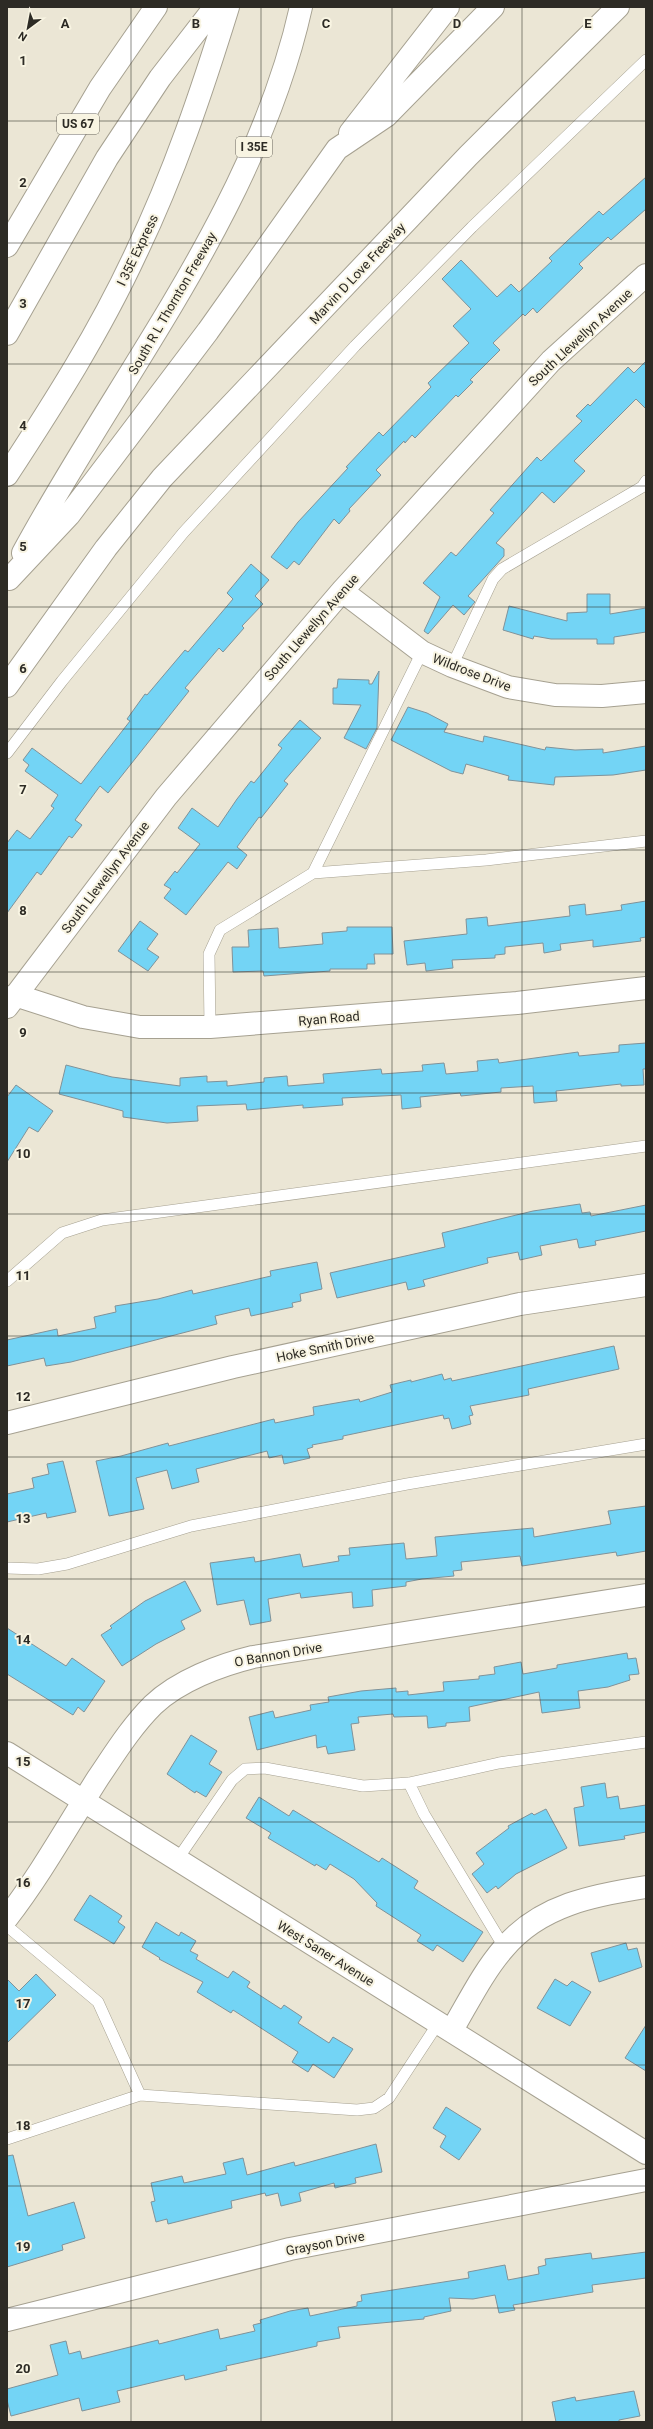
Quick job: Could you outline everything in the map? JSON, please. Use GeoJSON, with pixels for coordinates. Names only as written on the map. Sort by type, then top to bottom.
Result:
{"type":"FeatureCollection","features":[{"type":"Feature","properties":{"kind":"main road","name":"US 67"},"geometry":{"type":"LineString","coordinates":[[7,246],[96,94],[156,7]]}},
{"type":"Feature","properties":{"kind":"main road"},"geometry":{"type":"LineString","coordinates":[[7,334],[107,158],[160,78],[215,7]]}},
{"type":"Feature","properties":{"kind":"main road","name":"I 35E Express"},"geometry":{"type":"LineString","coordinates":[[7,475],[77,365],[136,254],[160,200],[203,89],[228,7]]}},
{"type":"Feature","properties":{"kind":"main road","name":"South R L Thornton Freeway"},"geometry":{"type":"LineString","coordinates":[[8,580],[51,501],[143,354],[221,216],[254,148],[291,53],[301,7]]}},
{"type":"Feature","properties":{"kind":"main road"},"geometry":{"type":"LineString","coordinates":[[8,580],[69,516],[208,331],[337,149],[448,7]]}},
{"type":"Feature","properties":{"kind":"main road"},"geometry":{"type":"LineString","coordinates":[[337,149],[386,116],[493,7]]}},
{"type":"Feature","properties":{"kind":"main road","name":"Marvin D Love Freeway"},"geometry":{"type":"LineString","coordinates":[[7,686],[106,548],[162,478],[468,156],[618,7]]}},
{"type":"Feature","properties":{"kind":"main road","name":"South Llewellyn Avenue"},"geometry":{"type":"LineString","coordinates":[[11,1001],[166,797],[342,591],[551,361],[646,275]]}},
{"type":"Feature","properties":{"kind":"main road","name":"Wildrose Drive"},"geometry":{"type":"LineString","coordinates":[[342,591],[422,652],[452,666],[508,687],[554,695],[602,696],[646,692]]}},
{"type":"Feature","properties":{"kind":"main road","name":"Ryan Road"},"geometry":{"type":"LineString","coordinates":[[11,1001],[83,1017],[140,1027],[210,1027],[517,1003],[646,988]]}},
{"type":"Feature","properties":{"kind":"main road","name":"Hoke Smith Drive"},"geometry":{"type":"LineString","coordinates":[[7,1423],[233,1367],[520,1304],[646,1284]]}},
{"type":"Feature","properties":{"kind":"main road","name":"O Bannon Drive"},"geometry":{"type":"LineString","coordinates":[[7,1918],[28,1890],[127,1734],[154,1704],[188,1682],[222,1665],[253,1657],[646,1595]]}},
{"type":"Feature","properties":{"kind":"main road","name":"West Saner Avenue"},"geometry":{"type":"LineString","coordinates":[[7,1753],[83,1802],[445,2026],[646,2153]]}},
{"type":"Feature","properties":{"kind":"main road"},"geometry":{"type":"LineString","coordinates":[[445,2026],[504,1947],[524,1928],[554,1910],[585,1898],[646,1887]]}},
{"type":"Feature","properties":{"kind":"main road","name":"Grayson Drive"},"geometry":{"type":"LineString","coordinates":[[7,2320],[290,2249],[646,2180]]}},
{"type":"Feature","properties":{"kind":"lane"},"geometry":{"type":"LineString","coordinates":[[7,753],[62,681],[183,533],[323,381],[472,227],[646,60]]}},
{"type":"Feature","properties":{"kind":"lane"},"geometry":{"type":"LineString","coordinates":[[452,666],[493,579],[502,569],[645,485]]}},
{"type":"Feature","properties":{"kind":"lane"},"geometry":{"type":"LineString","coordinates":[[313,873],[422,652]]}},
{"type":"Feature","properties":{"kind":"lane"},"geometry":{"type":"LineString","coordinates":[[210,1027],[209,954],[220,930],[313,873],[486,860],[646,841]]}},
{"type":"Feature","properties":{"kind":"lane"},"geometry":{"type":"LineString","coordinates":[[7,1281],[62,1232],[102,1220],[646,1146]]}},
{"type":"Feature","properties":{"kind":"lane"},"geometry":{"type":"LineString","coordinates":[[7,1568],[38,1569],[67,1564],[191,1526],[407,1484],[646,1444]]}},
{"type":"Feature","properties":{"kind":"lane"},"geometry":{"type":"LineString","coordinates":[[177,1860],[232,1780],[245,1769],[265,1768],[363,1786],[409,1783],[498,1763],[646,1742]]}},
{"type":"Feature","properties":{"kind":"lane"},"geometry":{"type":"LineString","coordinates":[[409,1783],[424,1814],[504,1947]]}},
{"type":"Feature","properties":{"kind":"lane"},"geometry":{"type":"LineString","coordinates":[[7,1926],[98,2002],[140,2095]]}},
{"type":"Feature","properties":{"kind":"lane"},"geometry":{"type":"LineString","coordinates":[[7,2139],[140,2095],[357,2110],[374,2108],[389,2098],[445,2026]]}},
{"type":"Feature","properties":{"kind":"building"},"geometry":{"type":"Polygon","coordinates":[[[646,177],[646,209],[611,240],[608,237],[579,264],[583,268],[537,313],[533,308],[525,316],[523,314],[493,343],[500,350],[470,380],[473,382],[458,397],[456,395],[415,438],[412,435],[405,443],[404,441],[376,470],[381,475],[349,509],[350,511],[339,524],[334,519],[299,565],[294,561],[287,569],[271,557],[298,522],[348,468],[346,467],[379,432],[383,436],[431,387],[428,383],[469,343],[453,326],[471,309],[442,279],[461,260],[497,297],[511,284],[519,292],[552,261],[549,258],[599,211],[603,215],[646,177]]]}},
{"type":"Feature","properties":{"kind":"building"},"geometry":{"type":"Polygon","coordinates":[[[646,361],[646,409],[636,399],[574,461],[585,471],[554,503],[542,492],[496,543],[504,549],[504,556],[468,596],[475,602],[464,615],[453,605],[428,634],[424,631],[440,597],[423,583],[451,552],[456,556],[494,513],[490,510],[537,457],[541,461],[582,421],[576,416],[588,404],[590,406],[628,367],[634,373],[646,361]]]}},
{"type":"Feature","properties":{"kind":"building"},"geometry":{"type":"Polygon","coordinates":[[[251,564],[269,580],[255,596],[263,604],[242,626],[244,628],[223,652],[219,648],[185,688],[189,691],[108,793],[100,786],[75,820],[82,825],[72,838],[69,836],[41,875],[37,872],[7,913],[7,843],[17,830],[30,839],[54,808],[51,806],[58,795],[25,771],[29,765],[23,760],[32,748],[81,784],[130,721],[127,719],[145,694],[147,695],[185,650],[188,652],[233,599],[227,593],[251,564]]]}},
{"type":"Feature","properties":{"kind":"building"},"geometry":{"type":"Polygon","coordinates":[[[587,594],[610,594],[610,614],[646,608],[646,632],[614,637],[614,644],[597,644],[597,639],[551,639],[534,636],[533,639],[503,630],[509,606],[567,621],[567,613],[587,612],[587,594]]]}},
{"type":"Feature","properties":{"kind":"building"},"geometry":{"type":"Polygon","coordinates":[[[379,671],[377,728],[366,749],[344,738],[361,705],[333,704],[333,688],[337,688],[338,679],[369,680],[369,684],[372,684],[379,671]]]}},
{"type":"Feature","properties":{"kind":"building"},"geometry":{"type":"Polygon","coordinates":[[[408,707],[427,713],[448,724],[444,732],[483,742],[484,736],[545,750],[546,747],[575,750],[603,749],[603,753],[646,746],[646,770],[613,775],[555,777],[554,785],[508,780],[509,776],[466,764],[463,774],[451,771],[391,740],[408,707]]]}},
{"type":"Feature","properties":{"kind":"building"},"geometry":{"type":"Polygon","coordinates":[[[300,720],[321,738],[284,781],[288,784],[261,818],[259,817],[237,847],[247,855],[237,869],[228,862],[186,915],[164,898],[171,889],[164,885],[175,871],[177,873],[200,844],[178,828],[192,808],[218,827],[251,781],[254,783],[282,748],[278,745],[300,720]]]}},
{"type":"Feature","properties":{"kind":"building"},"geometry":{"type":"Polygon","coordinates":[[[646,901],[646,937],[640,938],[641,941],[593,947],[593,940],[560,944],[561,950],[544,953],[543,943],[505,947],[505,954],[495,955],[495,958],[452,960],[453,968],[426,971],[425,963],[407,965],[404,941],[467,934],[466,919],[487,917],[488,926],[570,916],[569,906],[585,904],[586,915],[622,910],[621,905],[646,901]]]}},
{"type":"Feature","properties":{"kind":"building"},"geometry":{"type":"Polygon","coordinates":[[[140,921],[158,934],[147,949],[159,957],[148,971],[118,951],[140,921]]]}},
{"type":"Feature","properties":{"kind":"building"},"geometry":{"type":"Polygon","coordinates":[[[347,927],[392,927],[393,954],[374,954],[375,964],[367,964],[367,969],[330,969],[330,971],[264,976],[263,971],[233,972],[232,947],[249,947],[248,930],[278,928],[279,948],[323,944],[322,933],[347,931],[347,927]]]}},
{"type":"Feature","properties":{"kind":"building"},"geometry":{"type":"Polygon","coordinates":[[[646,1043],[646,1069],[643,1069],[644,1085],[621,1086],[621,1084],[556,1091],[557,1101],[534,1103],[533,1086],[501,1088],[501,1092],[461,1096],[460,1093],[420,1097],[421,1107],[402,1109],[401,1095],[342,1098],[343,1105],[303,1108],[303,1105],[247,1110],[246,1104],[197,1106],[198,1121],[167,1123],[123,1117],[123,1111],[59,1094],[66,1065],[112,1077],[180,1086],[180,1078],[207,1076],[207,1082],[227,1081],[227,1086],[264,1082],[264,1078],[287,1076],[288,1086],[324,1083],[323,1074],[381,1069],[382,1074],[423,1071],[422,1065],[444,1063],[446,1074],[478,1071],[477,1061],[498,1059],[499,1063],[578,1052],[579,1056],[619,1052],[619,1045],[646,1043]]]}},
{"type":"Feature","properties":{"kind":"building"},"geometry":{"type":"Polygon","coordinates":[[[16,1085],[53,1111],[38,1132],[29,1127],[7,1162],[7,1097],[16,1085]]]}},
{"type":"Feature","properties":{"kind":"building"},"geometry":{"type":"Polygon","coordinates":[[[580,1204],[582,1213],[590,1212],[591,1216],[646,1205],[646,1231],[595,1241],[596,1245],[579,1248],[577,1239],[540,1246],[542,1255],[520,1260],[518,1252],[487,1258],[488,1263],[423,1280],[425,1286],[408,1290],[406,1282],[337,1298],[330,1273],[445,1247],[442,1233],[533,1211],[580,1204]]]}},
{"type":"Feature","properties":{"kind":"building"},"geometry":{"type":"Polygon","coordinates":[[[317,1262],[322,1289],[300,1294],[301,1301],[292,1303],[293,1307],[251,1316],[249,1308],[215,1316],[217,1324],[71,1362],[46,1366],[44,1358],[7,1366],[7,1340],[57,1329],[58,1336],[96,1328],[94,1317],[116,1312],[115,1306],[158,1299],[192,1290],[193,1294],[271,1276],[270,1271],[317,1262]]]}},
{"type":"Feature","properties":{"kind":"building"},"geometry":{"type":"Polygon","coordinates":[[[614,1346],[619,1369],[528,1389],[529,1395],[470,1406],[473,1415],[469,1416],[471,1424],[452,1429],[449,1418],[444,1419],[443,1415],[343,1436],[343,1439],[312,1445],[313,1447],[307,1449],[310,1458],[284,1464],[282,1455],[269,1458],[267,1451],[196,1469],[199,1482],[172,1489],[167,1470],[136,1478],[144,1509],[109,1516],[96,1461],[121,1456],[168,1443],[169,1446],[274,1419],[275,1423],[314,1415],[313,1407],[359,1399],[360,1402],[392,1392],[390,1385],[411,1380],[411,1382],[442,1374],[444,1380],[451,1378],[452,1381],[614,1346]]]}},
{"type":"Feature","properties":{"kind":"building"},"geometry":{"type":"Polygon","coordinates":[[[63,1461],[76,1512],[47,1518],[46,1513],[7,1522],[7,1494],[34,1488],[32,1478],[49,1474],[47,1464],[63,1461]]]}},
{"type":"Feature","properties":{"kind":"building"},"geometry":{"type":"Polygon","coordinates":[[[646,1506],[646,1551],[617,1556],[616,1552],[522,1566],[520,1556],[461,1562],[462,1570],[453,1571],[454,1576],[422,1579],[406,1582],[406,1586],[372,1590],[373,1606],[353,1608],[352,1592],[301,1598],[300,1593],[268,1599],[271,1621],[250,1625],[244,1600],[217,1605],[210,1563],[254,1557],[255,1562],[300,1554],[303,1567],[339,1561],[338,1556],[350,1555],[349,1548],[404,1543],[406,1559],[437,1556],[435,1537],[533,1528],[534,1537],[611,1524],[608,1511],[646,1506]]]}},
{"type":"Feature","properties":{"kind":"building"},"geometry":{"type":"Polygon","coordinates":[[[185,1581],[201,1611],[181,1621],[185,1629],[156,1644],[122,1666],[101,1635],[112,1628],[110,1626],[145,1601],[185,1581]]]}},
{"type":"Feature","properties":{"kind":"building"},"geometry":{"type":"Polygon","coordinates":[[[7,1628],[66,1666],[72,1658],[105,1681],[84,1712],[78,1707],[73,1715],[7,1674],[7,1628]]]}},
{"type":"Feature","properties":{"kind":"building"},"geometry":{"type":"Polygon","coordinates":[[[627,1653],[628,1659],[636,1658],[639,1674],[629,1675],[630,1680],[608,1687],[578,1691],[580,1708],[542,1713],[539,1692],[469,1707],[470,1721],[446,1723],[446,1726],[428,1728],[427,1716],[394,1717],[393,1714],[358,1717],[359,1723],[351,1724],[355,1750],[328,1754],[326,1746],[317,1748],[316,1735],[257,1750],[249,1717],[273,1711],[275,1718],[311,1710],[310,1705],[329,1702],[328,1697],[361,1691],[396,1688],[396,1692],[408,1691],[408,1695],[444,1691],[443,1682],[479,1679],[479,1676],[495,1674],[494,1667],[521,1662],[523,1674],[557,1668],[557,1665],[627,1653]]]}},
{"type":"Feature","properties":{"kind":"building"},"geometry":{"type":"Polygon","coordinates":[[[191,1735],[217,1751],[209,1764],[222,1772],[206,1797],[196,1791],[195,1793],[167,1774],[191,1735]]]}},
{"type":"Feature","properties":{"kind":"building"},"geometry":{"type":"Polygon","coordinates":[[[605,1783],[607,1798],[618,1796],[620,1809],[646,1805],[646,1832],[624,1836],[625,1839],[579,1846],[574,1808],[584,1806],[581,1787],[605,1783]]]}},
{"type":"Feature","properties":{"kind":"building"},"geometry":{"type":"Polygon","coordinates":[[[259,1797],[289,1816],[293,1810],[379,1862],[382,1858],[418,1881],[414,1888],[483,1932],[463,1962],[437,1945],[433,1951],[417,1941],[421,1935],[376,1906],[377,1903],[354,1879],[330,1864],[326,1870],[316,1864],[315,1866],[268,1838],[271,1833],[246,1818],[259,1797]]]}},
{"type":"Feature","properties":{"kind":"building"},"geometry":{"type":"Polygon","coordinates":[[[546,1809],[567,1848],[516,1874],[498,1889],[496,1886],[487,1893],[472,1874],[484,1864],[476,1853],[509,1828],[508,1826],[532,1813],[534,1815],[546,1809]]]}},
{"type":"Feature","properties":{"kind":"building"},"geometry":{"type":"Polygon","coordinates":[[[90,1895],[122,1916],[118,1922],[125,1927],[114,1944],[74,1920],[90,1895]]]}},
{"type":"Feature","properties":{"kind":"building"},"geometry":{"type":"Polygon","coordinates":[[[156,1922],[179,1936],[181,1932],[196,1941],[190,1951],[198,1955],[196,1959],[228,1978],[233,1971],[250,1982],[247,1987],[281,2009],[284,2005],[302,2017],[298,2023],[329,2043],[333,2037],[353,2049],[334,2078],[313,2064],[308,2072],[292,2062],[298,2052],[233,2010],[231,2013],[197,1992],[203,1982],[159,1959],[160,1958],[142,1947],[156,1922]]]}},
{"type":"Feature","properties":{"kind":"building"},"geometry":{"type":"Polygon","coordinates":[[[626,1943],[628,1950],[637,1948],[642,1967],[599,1982],[591,1953],[626,1943]]]}},
{"type":"Feature","properties":{"kind":"building"},"geometry":{"type":"Polygon","coordinates":[[[36,1974],[56,1995],[7,2043],[7,1979],[19,1991],[36,1974]]]}},
{"type":"Feature","properties":{"kind":"building"},"geometry":{"type":"Polygon","coordinates":[[[555,1979],[567,1986],[572,1981],[591,1992],[570,2026],[537,2008],[555,1979]]]}},
{"type":"Feature","properties":{"kind":"building"},"geometry":{"type":"Polygon","coordinates":[[[646,2025],[646,2071],[625,2058],[646,2025]]]}},
{"type":"Feature","properties":{"kind":"building"},"geometry":{"type":"Polygon","coordinates":[[[446,2107],[481,2129],[459,2160],[440,2147],[446,2136],[433,2128],[446,2107]]]}},
{"type":"Feature","properties":{"kind":"building"},"geometry":{"type":"Polygon","coordinates":[[[376,2144],[382,2172],[355,2178],[356,2183],[335,2188],[334,2183],[299,2193],[301,2201],[281,2206],[278,2193],[266,2196],[265,2193],[231,2201],[232,2208],[168,2224],[167,2219],[156,2222],[151,2202],[155,2201],[151,2183],[182,2176],[184,2183],[226,2174],[223,2163],[243,2158],[247,2175],[294,2162],[295,2166],[376,2144]]]}},
{"type":"Feature","properties":{"kind":"building"},"geometry":{"type":"Polygon","coordinates":[[[13,2155],[28,2216],[74,2202],[85,2238],[62,2245],[63,2250],[7,2267],[7,2156],[13,2155]]]}},
{"type":"Feature","properties":{"kind":"building"},"geometry":{"type":"Polygon","coordinates":[[[646,2252],[646,2278],[592,2285],[593,2292],[513,2305],[515,2310],[499,2313],[495,2295],[473,2299],[449,2298],[451,2311],[424,2317],[424,2319],[338,2327],[340,2338],[317,2342],[317,2346],[226,2366],[227,2370],[185,2380],[184,2375],[117,2391],[120,2402],[82,2411],[79,2398],[11,2416],[7,2400],[7,2389],[58,2375],[50,2345],[66,2341],[69,2354],[80,2351],[82,2359],[158,2340],[159,2344],[218,2329],[220,2339],[255,2331],[253,2325],[261,2323],[260,2320],[290,2311],[308,2308],[310,2316],[357,2306],[357,2302],[362,2301],[361,2295],[469,2278],[468,2272],[505,2265],[508,2280],[539,2274],[538,2267],[546,2265],[545,2259],[591,2253],[592,2259],[646,2252]]]}},
{"type":"Feature","properties":{"kind":"building"},"geometry":{"type":"Polygon","coordinates":[[[634,2391],[640,2416],[619,2420],[619,2422],[556,2422],[552,2402],[575,2397],[576,2401],[634,2391]]]}}]}
